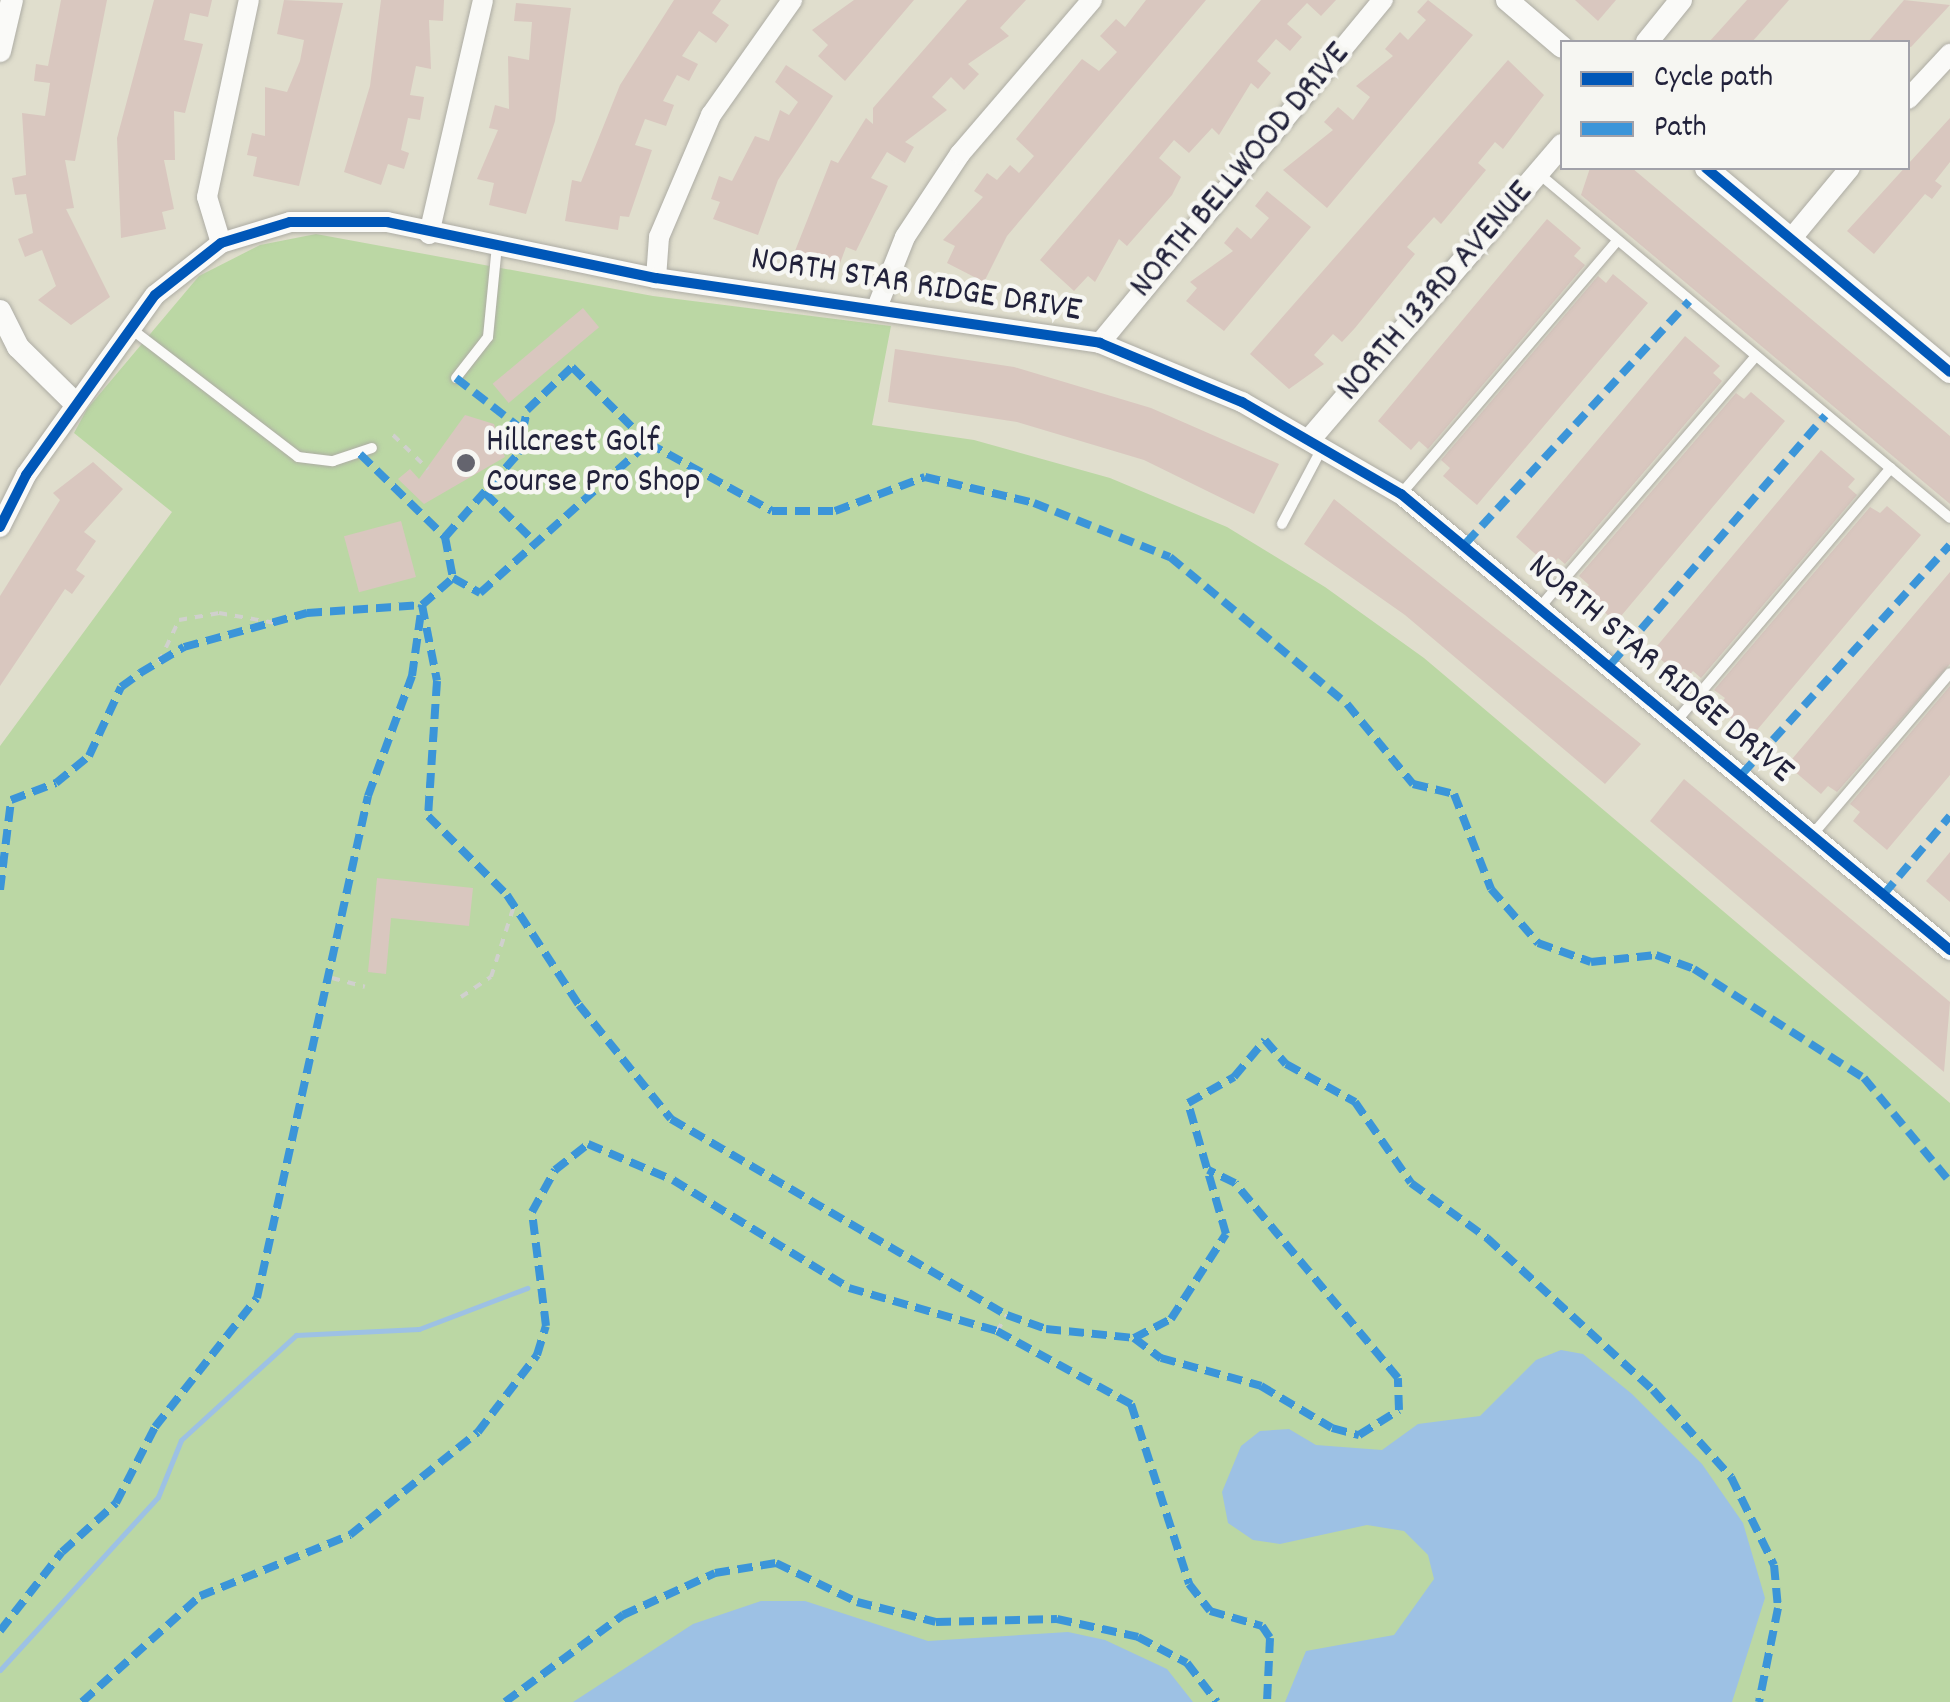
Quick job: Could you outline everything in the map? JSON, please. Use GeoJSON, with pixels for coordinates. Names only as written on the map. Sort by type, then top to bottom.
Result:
{"type":"FeatureCollection","features":[{"type":"Feature","properties":{"kind":"street"},"geometry":{"type":"LineString","coordinates":[[0,51],[12,0]]}},
{"type":"Feature","properties":{"kind":"street"},"geometry":{"type":"LineString","coordinates":[[0,527],[74,403],[155,295],[221,244],[208,197],[249,0]]}},
{"type":"Feature","properties":{"kind":"street"},"geometry":{"type":"LineString","coordinates":[[430,234],[483,0]]}},
{"type":"Feature","properties":{"kind":"street"},"geometry":{"type":"LineString","coordinates":[[656,278],[659,237],[711,115],[792,0]]}},
{"type":"Feature","properties":{"kind":"street"},"geometry":{"type":"LineString","coordinates":[[878,305],[905,236],[960,154],[1092,0]]}},
{"type":"Feature","properties":{"kind":"street","name":"NORTH BELLWOOD DRIVE"},"geometry":{"type":"LineString","coordinates":[[1100,343],[1383,0]]}},
{"type":"Feature","properties":{"kind":"street"},"geometry":{"type":"LineString","coordinates":[[1506,0],[1560,45]]}},
{"type":"Feature","properties":{"kind":"street"},"geometry":{"type":"LineString","coordinates":[[1649,40],[1680,0]]}},
{"type":"Feature","properties":{"kind":"street"},"geometry":{"type":"LineString","coordinates":[[1910,96],[1950,54]]}},
{"type":"Feature","properties":{"kind":"street","name":"NORTH 133RD AVENUE"},"geometry":{"type":"LineString","coordinates":[[1316,443],[1560,147]]}},
{"type":"Feature","properties":{"kind":"street"},"geometry":{"type":"LineString","coordinates":[[1708,170],[1950,372]]}},
{"type":"Feature","properties":{"kind":"street"},"geometry":{"type":"LineString","coordinates":[[1791,239],[1848,170]]}},
{"type":"Feature","properties":{"kind":"street","name":"NORTH STAR RIDGE DRIVE"},"geometry":{"type":"LineString","coordinates":[[221,244],[290,222],[387,222],[656,278],[878,305],[1100,343],[1316,443],[1401,494],[1678,719],[1950,950]]}},
{"type":"Feature","properties":{"kind":"street"},"geometry":{"type":"LineString","coordinates":[[0,311],[18,347],[74,403]]}},
{"type":"Feature","properties":{"kind":"lane"},"geometry":{"type":"LineString","coordinates":[[1538,172],[1754,358],[1950,518]]}},
{"type":"Feature","properties":{"kind":"lane"},"geometry":{"type":"LineString","coordinates":[[1401,494],[1617,241]]}},
{"type":"Feature","properties":{"kind":"lane"},"geometry":{"type":"LineString","coordinates":[[456,378],[488,337],[497,246]]}},
{"type":"Feature","properties":{"kind":"lane"},"geometry":{"type":"LineString","coordinates":[[130,328],[298,457],[333,462],[372,448]]}},
{"type":"Feature","properties":{"kind":"lane"},"geometry":{"type":"LineString","coordinates":[[1541,606],[1754,358]]}},
{"type":"Feature","properties":{"kind":"lane"},"geometry":{"type":"LineString","coordinates":[[1282,524],[1316,443]]}},
{"type":"Feature","properties":{"kind":"lane"},"geometry":{"type":"LineString","coordinates":[[1678,719],[1891,468]]}},
{"type":"Feature","properties":{"kind":"lane"},"geometry":{"type":"LineString","coordinates":[[1813,834],[1950,673]]}},
{"type":"Feature","properties":{"kind":"path"},"geometry":{"type":"LineString","coordinates":[[394,435],[428,468]]}},
{"type":"Feature","properties":{"kind":"path"},"geometry":{"type":"LineString","coordinates":[[160,662],[178,620],[219,613],[275,622]]}},
{"type":"Feature","properties":{"kind":"path"},"geometry":{"type":"LineString","coordinates":[[461,997],[491,978],[514,906]]}},
{"type":"Feature","properties":{"kind":"path"},"geometry":{"type":"LineString","coordinates":[[332,978],[365,987]]}},
{"type":"Feature","properties":{"kind":"path"},"geometry":{"type":"LineString","coordinates":[[996,1331],[1006,1315]]}},
{"type":"Feature","properties":{"kind":"green space"},"geometry":{"type":"Polygon","coordinates":[[[316,234],[653,296],[891,326],[872,425],[974,440],[1110,478],[1227,527],[1325,587],[1424,658],[1950,1103],[1950,1702],[0,1702],[0,746],[172,512],[74,433],[87,409],[199,276],[260,245],[316,234]]]}},
{"type":"Feature","properties":{"kind":"water"},"geometry":{"type":"Polygon","coordinates":[[[1561,1350],[1583,1354],[1632,1394],[1702,1464],[1743,1523],[1765,1598],[1732,1702],[1285,1702],[1306,1651],[1394,1635],[1434,1579],[1428,1555],[1404,1531],[1367,1525],[1280,1544],[1253,1540],[1228,1523],[1222,1492],[1241,1446],[1260,1431],[1289,1429],[1316,1445],[1382,1450],[1418,1424],[1480,1416],[1536,1360],[1561,1350]]]}},
{"type":"Feature","properties":{"kind":"water"},"geometry":{"type":"Polygon","coordinates":[[[761,1601],[805,1601],[928,1641],[1068,1632],[1105,1640],[1167,1669],[1193,1702],[573,1702],[693,1624],[761,1601]]]}},
{"type":"Feature","properties":{"kind":"building"},"geometry":{"type":"Polygon","coordinates":[[[61,0],[107,0],[75,161],[65,160],[74,208],[66,209],[110,297],[71,325],[38,300],[56,286],[42,250],[25,257],[18,239],[33,233],[26,194],[15,195],[12,178],[26,175],[22,113],[45,116],[50,83],[34,81],[36,64],[48,66],[61,0]]]}},
{"type":"Feature","properties":{"kind":"building"},"geometry":{"type":"Polygon","coordinates":[[[154,0],[212,0],[208,17],[190,13],[184,40],[203,44],[185,113],[174,111],[175,160],[164,160],[174,209],[162,212],[166,229],[121,238],[117,138],[154,0]]]}},
{"type":"Feature","properties":{"kind":"building"},"geometry":{"type":"Polygon","coordinates":[[[284,0],[343,3],[299,186],[253,176],[257,157],[247,155],[252,133],[265,136],[265,87],[287,92],[300,61],[304,40],[277,34],[284,0]]]}},
{"type":"Feature","properties":{"kind":"building"},"geometry":{"type":"Polygon","coordinates":[[[381,0],[444,0],[443,21],[429,20],[431,69],[416,66],[410,95],[424,97],[420,120],[408,118],[401,150],[409,153],[404,169],[388,164],[381,185],[344,172],[370,86],[381,0]]]}},
{"type":"Feature","properties":{"kind":"building"},"geometry":{"type":"Polygon","coordinates":[[[674,0],[721,0],[712,13],[729,25],[716,43],[699,31],[682,56],[698,64],[689,81],[677,75],[663,101],[674,105],[666,126],[645,119],[635,145],[652,150],[629,217],[620,216],[618,230],[565,221],[572,180],[581,182],[620,85],[674,0]]]}},
{"type":"Feature","properties":{"kind":"building"},"geometry":{"type":"Polygon","coordinates":[[[854,0],[914,0],[845,81],[818,56],[828,45],[812,30],[854,0]]]}},
{"type":"Feature","properties":{"kind":"building"},"geometry":{"type":"Polygon","coordinates":[[[967,0],[1026,0],[1000,28],[1009,36],[968,64],[979,74],[964,90],[951,77],[932,97],[947,110],[905,142],[914,147],[905,163],[887,152],[871,178],[888,186],[856,251],[846,247],[839,266],[795,251],[831,160],[838,163],[866,118],[873,124],[873,108],[967,0]]]}},
{"type":"Feature","properties":{"kind":"building"},"geometry":{"type":"Polygon","coordinates":[[[1146,0],[1206,0],[1007,236],[984,282],[947,263],[955,246],[943,240],[983,197],[974,191],[987,173],[997,180],[1010,165],[1019,173],[1034,156],[1016,139],[1082,59],[1099,71],[1117,52],[1100,36],[1116,19],[1125,27],[1146,0]]]}},
{"type":"Feature","properties":{"kind":"building"},"geometry":{"type":"Polygon","coordinates":[[[1261,0],[1336,0],[1321,16],[1307,3],[1287,24],[1302,37],[1290,51],[1276,39],[1257,61],[1271,73],[1258,89],[1251,83],[1219,135],[1212,128],[1189,153],[1174,140],[1159,158],[1181,177],[1172,195],[1127,246],[1119,239],[1095,282],[1088,276],[1074,291],[1040,260],[1261,0]]]}},
{"type":"Feature","properties":{"kind":"building"},"geometry":{"type":"Polygon","coordinates":[[[1428,0],[1473,35],[1327,208],[1283,170],[1333,130],[1324,122],[1338,107],[1353,120],[1370,97],[1356,86],[1393,56],[1385,49],[1400,32],[1408,40],[1426,20],[1417,12],[1428,0]]]}},
{"type":"Feature","properties":{"kind":"building"},"geometry":{"type":"Polygon","coordinates":[[[1575,0],[1616,0],[1598,21],[1575,0]]]}},
{"type":"Feature","properties":{"kind":"building"},"geometry":{"type":"Polygon","coordinates":[[[1747,0],[1789,0],[1754,40],[1711,40],[1747,0]]]}},
{"type":"Feature","properties":{"kind":"building"},"geometry":{"type":"Polygon","coordinates":[[[1904,0],[1950,5],[1911,47],[1910,40],[1870,40],[1904,0]]]}},
{"type":"Feature","properties":{"kind":"building"},"geometry":{"type":"Polygon","coordinates":[[[516,3],[571,8],[555,121],[526,214],[489,205],[494,183],[477,179],[498,130],[489,128],[495,105],[509,109],[508,56],[529,60],[532,22],[514,21],[516,3]]]}},
{"type":"Feature","properties":{"kind":"building"},"geometry":{"type":"Polygon","coordinates":[[[1508,60],[1544,95],[1503,149],[1495,142],[1478,163],[1486,170],[1441,224],[1434,217],[1407,247],[1415,254],[1355,328],[1342,342],[1333,334],[1314,355],[1324,364],[1289,389],[1250,354],[1508,60]]]}},
{"type":"Feature","properties":{"kind":"building"},"geometry":{"type":"Polygon","coordinates":[[[786,65],[833,96],[778,180],[758,235],[713,219],[720,202],[711,199],[719,176],[732,181],[755,136],[769,141],[780,110],[789,115],[798,102],[775,82],[786,65]]]}},
{"type":"Feature","properties":{"kind":"building"},"geometry":{"type":"Polygon","coordinates":[[[1950,118],[1950,162],[1935,181],[1942,186],[1932,199],[1925,194],[1874,254],[1847,231],[1903,170],[1910,170],[1910,162],[1950,118]]]}},
{"type":"Feature","properties":{"kind":"building"},"geometry":{"type":"Polygon","coordinates":[[[1589,170],[1634,170],[1950,436],[1950,504],[1581,195],[1589,170]]]}},
{"type":"Feature","properties":{"kind":"building"},"geometry":{"type":"Polygon","coordinates":[[[1267,191],[1311,227],[1224,331],[1186,301],[1197,288],[1190,282],[1233,251],[1224,243],[1237,227],[1251,239],[1269,218],[1255,206],[1267,191]]]}},
{"type":"Feature","properties":{"kind":"building"},"geometry":{"type":"Polygon","coordinates":[[[1547,219],[1581,248],[1574,256],[1585,265],[1428,449],[1419,441],[1411,450],[1378,421],[1547,219]]]}},
{"type":"Feature","properties":{"kind":"building"},"geometry":{"type":"Polygon","coordinates":[[[1613,274],[1648,303],[1477,505],[1443,476],[1450,468],[1441,460],[1598,276],[1606,283],[1613,274]]]}},
{"type":"Feature","properties":{"kind":"building"},"geometry":{"type":"Polygon","coordinates":[[[583,308],[599,327],[509,403],[493,384],[583,308]]]}},
{"type":"Feature","properties":{"kind":"building"},"geometry":{"type":"Polygon","coordinates":[[[1685,336],[1720,366],[1713,373],[1722,381],[1565,564],[1558,558],[1550,567],[1516,537],[1685,336]]]}},
{"type":"Feature","properties":{"kind":"building"},"geometry":{"type":"Polygon","coordinates":[[[895,349],[1014,367],[1151,408],[1279,464],[1254,514],[1144,460],[1017,422],[888,402],[895,349]]]}},
{"type":"Feature","properties":{"kind":"building"},"geometry":{"type":"Polygon","coordinates":[[[1751,392],[1785,421],[1616,622],[1582,593],[1589,585],[1579,576],[1736,393],[1744,399],[1751,392]]]}},
{"type":"Feature","properties":{"kind":"building","name":"Hillcrest Golf Course Pro Shop"},"geometry":{"type":"Polygon","coordinates":[[[465,415],[494,424],[505,457],[424,504],[398,479],[410,469],[419,479],[465,415]]]}},
{"type":"Feature","properties":{"kind":"building"},"geometry":{"type":"Polygon","coordinates":[[[1821,450],[1855,479],[1848,487],[1857,495],[1701,678],[1693,671],[1685,680],[1652,652],[1821,450]]]}},
{"type":"Feature","properties":{"kind":"building"},"geometry":{"type":"Polygon","coordinates":[[[93,462],[123,489],[84,532],[96,541],[76,570],[85,576],[72,594],[65,589],[0,686],[0,596],[60,500],[53,493],[93,462]]]}},
{"type":"Feature","properties":{"kind":"building"},"geometry":{"type":"Polygon","coordinates":[[[1334,499],[1641,744],[1605,784],[1405,615],[1304,544],[1334,499]]]}},
{"type":"Feature","properties":{"kind":"building"},"geometry":{"type":"Polygon","coordinates":[[[1887,506],[1921,535],[1752,736],[1718,707],[1725,698],[1714,690],[1870,507],[1880,513],[1887,506]]]}},
{"type":"Feature","properties":{"kind":"building"},"geometry":{"type":"Polygon","coordinates":[[[401,521],[416,577],[359,592],[344,536],[401,521]]]}},
{"type":"Feature","properties":{"kind":"building"},"geometry":{"type":"Polygon","coordinates":[[[1950,572],[1950,664],[1837,792],[1828,786],[1821,794],[1787,765],[1950,572]]]}},
{"type":"Feature","properties":{"kind":"building"},"geometry":{"type":"Polygon","coordinates":[[[1950,686],[1950,775],[1887,850],[1853,821],[1860,812],[1850,804],[1950,686]]]}},
{"type":"Feature","properties":{"kind":"building"},"geometry":{"type":"Polygon","coordinates":[[[1684,779],[1950,1002],[1944,1072],[1650,821],[1684,779]]]}},
{"type":"Feature","properties":{"kind":"building"},"geometry":{"type":"Polygon","coordinates":[[[1950,852],[1950,902],[1926,881],[1950,852]]]}},
{"type":"Feature","properties":{"kind":"building"},"geometry":{"type":"Polygon","coordinates":[[[377,878],[473,888],[469,926],[391,918],[386,974],[368,972],[377,878]]]}},
{"type":"Feature","properties":{"kind":"waterway"},"geometry":{"type":"LineString","coordinates":[[0,1670],[158,1497],[181,1440],[296,1335],[419,1329],[527,1288]]}},
{"type":"Feature","properties":{"kind":"marked path"},"geometry":{"type":"LineString","coordinates":[[1466,543],[1689,301]]}},
{"type":"Feature","properties":{"kind":"marked path"},"geometry":{"type":"LineString","coordinates":[[445,537],[518,454],[527,410],[572,367],[648,443],[772,511],[835,511],[925,477],[1034,503],[1170,557],[1347,704],[1413,784],[1454,794],[1491,889],[1538,943],[1591,962],[1656,955],[1694,969],[1864,1078],[1950,1182]]}},
{"type":"Feature","properties":{"kind":"marked path"},"geometry":{"type":"LineString","coordinates":[[456,378],[519,427]]}},
{"type":"Feature","properties":{"kind":"marked path"},"geometry":{"type":"LineString","coordinates":[[1611,664],[1825,416]]}},
{"type":"Feature","properties":{"kind":"marked path"},"geometry":{"type":"LineString","coordinates":[[360,454],[445,537],[453,578],[480,593],[648,443]]}},
{"type":"Feature","properties":{"kind":"marked path"},"geometry":{"type":"LineString","coordinates":[[485,493],[538,545]]}},
{"type":"Feature","properties":{"kind":"marked path"},"geometry":{"type":"LineString","coordinates":[[1742,774],[1950,545]]}},
{"type":"Feature","properties":{"kind":"marked path"},"geometry":{"type":"LineString","coordinates":[[0,1631],[62,1552],[116,1503],[155,1427],[257,1298],[368,796],[412,676],[422,605],[453,578]]}},
{"type":"Feature","properties":{"kind":"marked path"},"geometry":{"type":"LineString","coordinates":[[422,605],[437,681],[428,816],[507,895],[579,1005],[671,1119],[1007,1315],[1046,1329],[1134,1338],[1171,1319],[1226,1234],[1188,1103],[1234,1077],[1265,1040],[1286,1064],[1355,1102],[1411,1183],[1487,1238],[1653,1390],[1731,1477],[1774,1565],[1778,1608],[1759,1702]]}},
{"type":"Feature","properties":{"kind":"marked path"},"geometry":{"type":"LineString","coordinates":[[0,890],[11,800],[56,783],[89,756],[121,687],[140,673],[184,647],[307,613],[422,605]]}},
{"type":"Feature","properties":{"kind":"marked path"},"geometry":{"type":"LineString","coordinates":[[1884,894],[1950,816]]}},
{"type":"Feature","properties":{"kind":"marked path"},"geometry":{"type":"LineString","coordinates":[[82,1702],[200,1596],[350,1535],[478,1432],[537,1355],[546,1326],[532,1212],[555,1170],[588,1144],[673,1180],[849,1288],[997,1331],[1131,1404],[1189,1584],[1210,1611],[1262,1626],[1270,1638],[1267,1702]]}},
{"type":"Feature","properties":{"kind":"marked path"},"geometry":{"type":"LineString","coordinates":[[1134,1338],[1161,1358],[1261,1386],[1332,1428],[1359,1435],[1399,1410],[1398,1378],[1235,1183],[1208,1170]]}},
{"type":"Feature","properties":{"kind":"marked path"},"geometry":{"type":"LineString","coordinates":[[505,1702],[623,1615],[715,1573],[776,1563],[857,1602],[936,1622],[1057,1619],[1138,1637],[1187,1663],[1217,1702]]}},
{"type":"Feature","properties":{"kind":"cycle path"},"geometry":{"type":"LineString","coordinates":[[1708,170],[1950,372]]}},
{"type":"Feature","properties":{"kind":"cycle path"},"geometry":{"type":"LineString","coordinates":[[0,527],[26,475],[155,295],[221,243],[290,222],[387,222],[656,278],[1100,343],[1242,402],[1401,494],[1950,950]]}},
{"type":"Feature","properties":{"kind":"place","name":"Hillcrest Golf Course Pro Shop"},"geometry":{"type":"Point","coordinates":[466,463]}}]}
